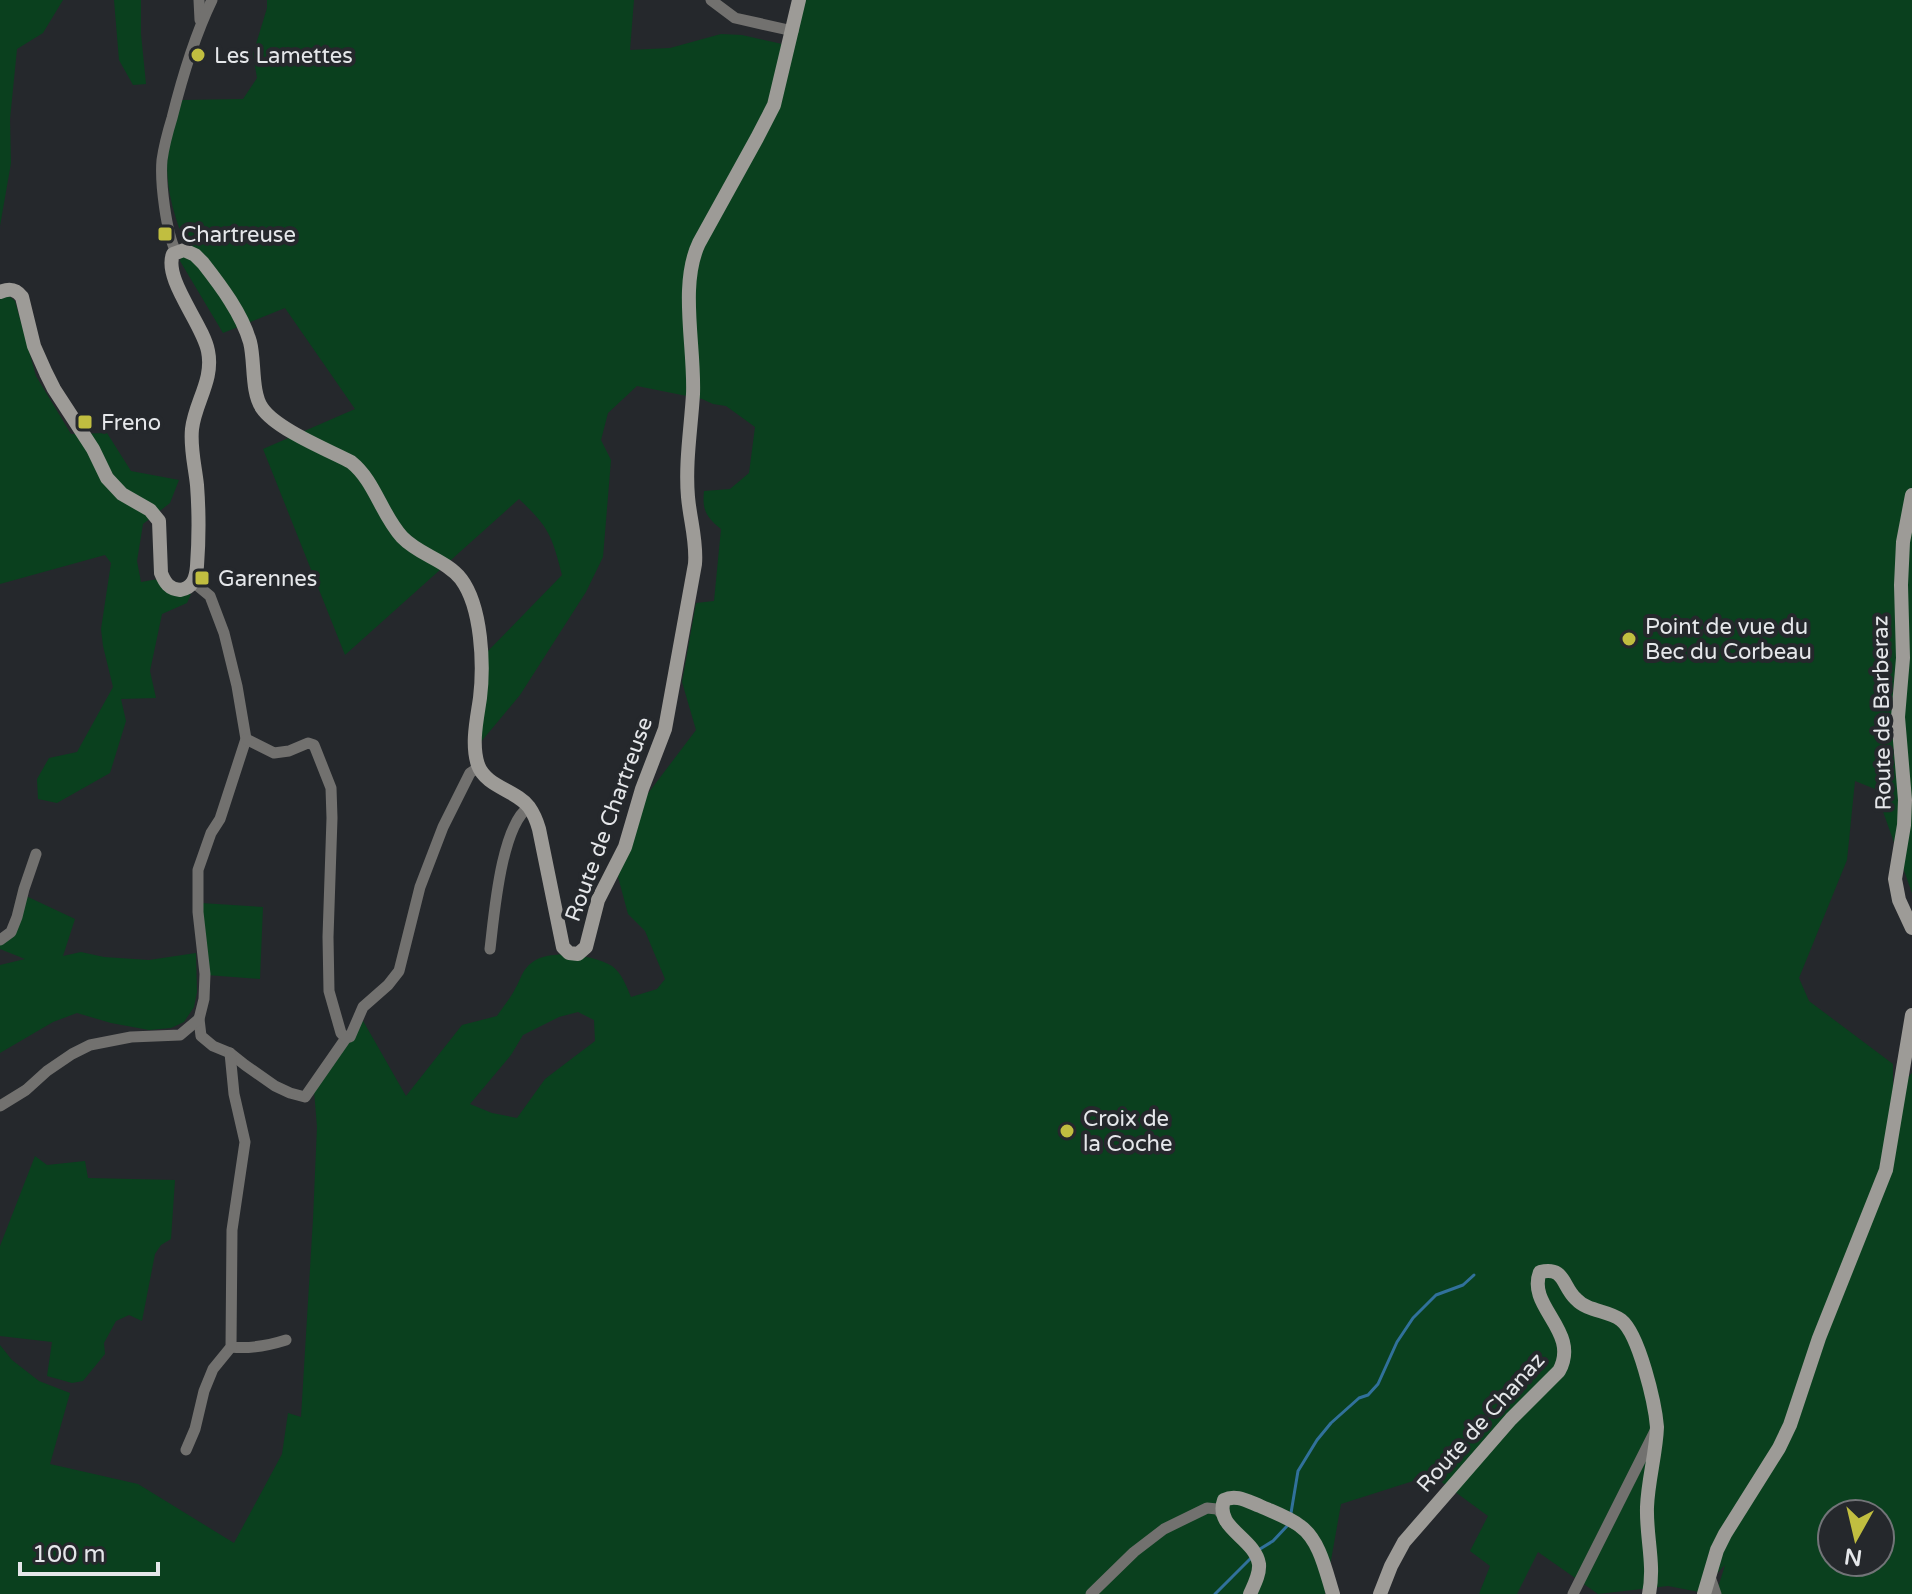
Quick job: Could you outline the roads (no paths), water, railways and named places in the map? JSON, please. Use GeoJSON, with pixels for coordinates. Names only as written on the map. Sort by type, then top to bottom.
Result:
{"type":"FeatureCollection","features":[{"type":"Feature","properties":{"kind":"street"},"geometry":{"type":"LineString","coordinates":[[199,0],[200,24]]}},
{"type":"Feature","properties":{"kind":"street"},"geometry":{"type":"LineString","coordinates":[[176,252],[166,215],[162,161],[176,101],[200,24],[212,0]]}},
{"type":"Feature","properties":{"kind":"street"},"geometry":{"type":"LineString","coordinates":[[711,0],[735,18],[793,31]]}},
{"type":"Feature","properties":{"kind":"street","name":"Route de Chartreuse"},"geometry":{"type":"LineString","coordinates":[[529,807],[539,829],[563,947],[569,953],[578,954],[586,947],[598,900],[625,847],[642,789],[665,729],[695,564],[687,467],[693,391],[689,282],[692,260],[774,105],[799,0]]}},
{"type":"Feature","properties":{"kind":"street"},"geometry":{"type":"LineString","coordinates":[[0,292],[11,289],[22,297],[30,334],[46,373],[93,449],[107,478],[122,494],[156,516],[160,527],[163,579],[171,588],[188,588],[197,566],[198,515],[192,434],[196,411],[207,381],[209,361],[204,337],[172,269],[171,258],[176,252],[184,250],[190,251],[203,263],[243,324],[251,347],[255,386],[261,407],[282,426],[358,467],[403,538],[454,572],[464,584],[472,604],[481,651],[482,677],[475,742],[479,767],[490,780],[529,807],[516,820],[505,854],[490,949]]}},
{"type":"Feature","properties":{"kind":"street","name":"Route de Barberaz"},"geometry":{"type":"LineString","coordinates":[[1912,495],[1903,542],[1901,585],[1907,635],[1898,717],[1904,776],[1904,825],[1895,879],[1899,900],[1912,928]]}},
{"type":"Feature","properties":{"kind":"street"},"geometry":{"type":"LineString","coordinates":[[193,582],[210,596],[224,633],[246,739],[220,819],[211,833],[198,870],[198,912],[205,974],[199,1019],[201,1036],[213,1046],[230,1053],[275,1086],[305,1097],[346,1038],[350,1037],[363,1007],[399,971],[420,887],[438,839],[459,792],[470,773],[479,767]]}},
{"type":"Feature","properties":{"kind":"street"},"geometry":{"type":"LineString","coordinates":[[246,739],[274,753],[308,743],[314,745],[331,788],[329,991],[341,1033],[346,1038]]}},
{"type":"Feature","properties":{"kind":"street"},"geometry":{"type":"LineString","coordinates":[[0,940],[11,932],[36,854]]}},
{"type":"Feature","properties":{"kind":"street"},"geometry":{"type":"LineString","coordinates":[[1704,1594],[1725,1534],[1790,1425],[1819,1338],[1886,1170],[1912,1015]]}},
{"type":"Feature","properties":{"kind":"street"},"geometry":{"type":"LineString","coordinates":[[0,1106],[72,1054],[90,1045],[131,1037],[180,1035],[199,1019]]}},
{"type":"Feature","properties":{"kind":"street"},"geometry":{"type":"LineString","coordinates":[[186,1450],[213,1369],[231,1347],[232,1230],[245,1142],[234,1094],[230,1053]]}},
{"type":"Feature","properties":{"kind":"street","name":"Route de Chanaz"},"geometry":{"type":"LineString","coordinates":[[1380,1594],[1404,1542],[1511,1419],[1562,1366],[1565,1346],[1537,1288],[1542,1271],[1557,1272],[1574,1298],[1624,1322],[1640,1355],[1657,1427],[1647,1506],[1652,1565],[1649,1594]]}},
{"type":"Feature","properties":{"kind":"street"},"geometry":{"type":"LineString","coordinates":[[231,1347],[248,1349],[286,1340]]}},
{"type":"Feature","properties":{"kind":"street"},"geometry":{"type":"LineString","coordinates":[[1573,1594],[1657,1427]]}},
{"type":"Feature","properties":{"kind":"street"},"geometry":{"type":"LineString","coordinates":[[1222,1514],[1224,1500],[1233,1497],[1283,1516],[1302,1527],[1314,1541],[1333,1594]]}},
{"type":"Feature","properties":{"kind":"street"},"geometry":{"type":"LineString","coordinates":[[1091,1594],[1134,1552],[1164,1529],[1207,1508],[1217,1509],[1256,1556],[1258,1574],[1250,1594]]}},
{"type":"Feature","properties":{"kind":"street"},"geometry":{"type":"LineString","coordinates":[[1709,1574],[1716,1594]]}},
{"type":"Feature","properties":{"kind":"waterway"},"geometry":{"type":"LineString","coordinates":[[1291,1513],[1298,1471],[1317,1440],[1331,1423],[1378,1384],[1397,1342],[1413,1318],[1436,1295],[1463,1285],[1474,1275]]}},
{"type":"Feature","properties":{"kind":"waterway"},"geometry":{"type":"LineString","coordinates":[[1260,1549],[1288,1525]]}},
{"type":"Feature","properties":{"kind":"waterway"},"geometry":{"type":"LineString","coordinates":[[1215,1594],[1251,1558]]}},
{"type":"Feature","properties":{"kind":"place","name":"Les Lamettes"},"geometry":{"type":"Point","coordinates":[198,55]}},
{"type":"Feature","properties":{"kind":"place","name":"Chartreuse"},"geometry":{"type":"Point","coordinates":[165,234]}},
{"type":"Feature","properties":{"kind":"place","name":"Freno"},"geometry":{"type":"Point","coordinates":[85,422]}},
{"type":"Feature","properties":{"kind":"place","name":"Garennes"},"geometry":{"type":"Point","coordinates":[202,578]}},
{"type":"Feature","properties":{"kind":"place","name":"Point de vue du Bec du Corbeau"},"geometry":{"type":"Point","coordinates":[1629,639]}},
{"type":"Feature","properties":{"kind":"place","name":"Croix de la Coche"},"geometry":{"type":"Point","coordinates":[1067,1131]}}]}
